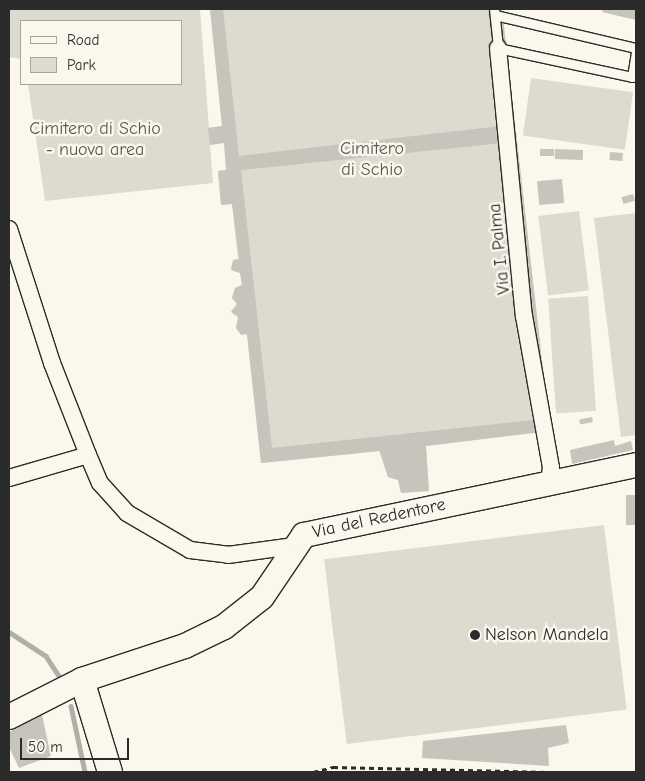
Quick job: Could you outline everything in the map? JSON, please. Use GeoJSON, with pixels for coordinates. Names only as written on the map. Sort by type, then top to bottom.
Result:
{"type":"FeatureCollection","features":[{"type":"Feature","properties":{"kind":"street","name":"Via I. Palma"},"geometry":{"type":"LineString","coordinates":[[498,48],[524,316],[551,467],[549,483]]}},
{"type":"Feature","properties":{"kind":"street"},"geometry":{"type":"LineString","coordinates":[[9,229],[52,363],[100,483],[127,513],[190,550],[228,555],[294,546]]}},
{"type":"Feature","properties":{"kind":"street"},"geometry":{"type":"LineString","coordinates":[[9,478],[88,455]]}},
{"type":"Feature","properties":{"kind":"street","name":"Via del Redentore"},"geometry":{"type":"LineString","coordinates":[[9,717],[76,683],[185,646],[224,628],[262,597],[294,546],[304,535],[636,465]]}},
{"type":"Feature","properties":{"kind":"street"},"geometry":{"type":"LineString","coordinates":[[76,683],[110,772]]}},
{"type":"Feature","properties":{"kind":"lane","name":"Via I. Palma"},"geometry":{"type":"LineString","coordinates":[[495,12],[498,48]]}},
{"type":"Feature","properties":{"kind":"lane"},"geometry":{"type":"LineString","coordinates":[[495,12],[636,48]]}},
{"type":"Feature","properties":{"kind":"lane"},"geometry":{"type":"LineString","coordinates":[[498,48],[632,77],[636,52]]}},
{"type":"Feature","properties":{"kind":"path"},"geometry":{"type":"LineString","coordinates":[[313,772],[333,767],[548,772]]}},
{"type":"Feature","properties":{"kind":"green space","name":"Cimitero di Schio"},"geometry":{"type":"Polygon","coordinates":[[[9,9],[200,9],[209,128],[222,126],[210,9],[502,9],[550,431],[426,446],[429,491],[401,493],[398,480],[388,477],[379,451],[261,463],[247,335],[236,328],[238,317],[231,312],[237,304],[232,298],[235,288],[242,285],[240,273],[231,270],[233,260],[238,259],[232,204],[221,205],[218,171],[226,170],[224,143],[210,145],[213,183],[45,201],[28,85],[182,85],[182,20],[20,20],[20,59],[9,57],[9,9]]]}},
{"type":"Feature","properties":{"kind":"green space"},"geometry":{"type":"Polygon","coordinates":[[[531,78],[633,92],[625,150],[523,135],[531,78]]]}},
{"type":"Feature","properties":{"kind":"green space"},"geometry":{"type":"Polygon","coordinates":[[[579,211],[589,290],[548,295],[538,216],[579,211]]]}},
{"type":"Feature","properties":{"kind":"green space"},"geometry":{"type":"Polygon","coordinates":[[[636,213],[636,435],[621,437],[594,218],[636,213]]]}},
{"type":"Feature","properties":{"kind":"green space"},"geometry":{"type":"Polygon","coordinates":[[[588,296],[596,411],[556,414],[548,299],[588,296]]]}},
{"type":"Feature","properties":{"kind":"green space","name":"Nelson Mandela"},"geometry":{"type":"Polygon","coordinates":[[[604,525],[627,710],[347,744],[324,559],[604,525]]]}},
{"type":"Feature","properties":{"kind":"building"},"geometry":{"type":"Polygon","coordinates":[[[210,9],[223,9],[239,156],[501,126],[488,9],[502,9],[550,431],[426,446],[429,491],[401,493],[398,480],[388,477],[380,451],[261,463],[247,334],[241,335],[236,328],[238,317],[231,312],[237,304],[232,298],[235,288],[242,285],[240,273],[231,270],[233,260],[239,259],[232,204],[221,205],[218,171],[226,170],[224,143],[210,145],[208,128],[222,126],[210,9]],[[503,143],[241,170],[272,448],[534,420],[503,143]]]}},
{"type":"Feature","properties":{"kind":"building"},"geometry":{"type":"Polygon","coordinates":[[[603,9],[636,9],[636,20],[602,12],[603,9]]]}},
{"type":"Feature","properties":{"kind":"building"},"geometry":{"type":"Polygon","coordinates":[[[540,149],[554,149],[554,156],[540,156],[540,149]]]}},
{"type":"Feature","properties":{"kind":"building"},"geometry":{"type":"Polygon","coordinates":[[[555,149],[583,150],[583,160],[555,159],[555,149]]]}},
{"type":"Feature","properties":{"kind":"building"},"geometry":{"type":"Polygon","coordinates":[[[610,152],[623,153],[622,161],[609,160],[610,152]]]}},
{"type":"Feature","properties":{"kind":"building"},"geometry":{"type":"Polygon","coordinates":[[[562,179],[564,203],[539,205],[537,181],[562,179]]]}},
{"type":"Feature","properties":{"kind":"building"},"geometry":{"type":"Polygon","coordinates":[[[633,194],[635,201],[623,204],[621,197],[633,194]]]}},
{"type":"Feature","properties":{"kind":"building"},"geometry":{"type":"Polygon","coordinates":[[[592,417],[593,422],[580,424],[579,419],[592,417]]]}},
{"type":"Feature","properties":{"kind":"building"},"geometry":{"type":"Polygon","coordinates":[[[614,440],[615,446],[631,441],[633,450],[572,464],[570,450],[614,440]]]}},
{"type":"Feature","properties":{"kind":"building"},"geometry":{"type":"Polygon","coordinates":[[[626,495],[636,495],[636,525],[626,525],[626,495]]]}},
{"type":"Feature","properties":{"kind":"building"},"geometry":{"type":"Polygon","coordinates":[[[42,715],[51,756],[19,768],[9,747],[9,732],[42,715]]]}},
{"type":"Feature","properties":{"kind":"building"},"geometry":{"type":"Polygon","coordinates":[[[566,725],[569,743],[548,748],[549,766],[422,758],[423,741],[566,725]]]}},
{"type":"Feature","properties":{"kind":"waterway"},"geometry":{"type":"LineString","coordinates":[[9,632],[46,656],[62,681]]}},
{"type":"Feature","properties":{"kind":"waterway"},"geometry":{"type":"LineString","coordinates":[[71,706],[85,772]]}},
{"type":"Feature","properties":{"kind":"place","name":"Nelson Mandela"},"geometry":{"type":"Point","coordinates":[475,635]}},
{"type":"Feature","properties":{"kind":"park label","name":"Cimitero di Schio - nuova area"},"geometry":{"type":"Point","coordinates":[95,140]}}]}
